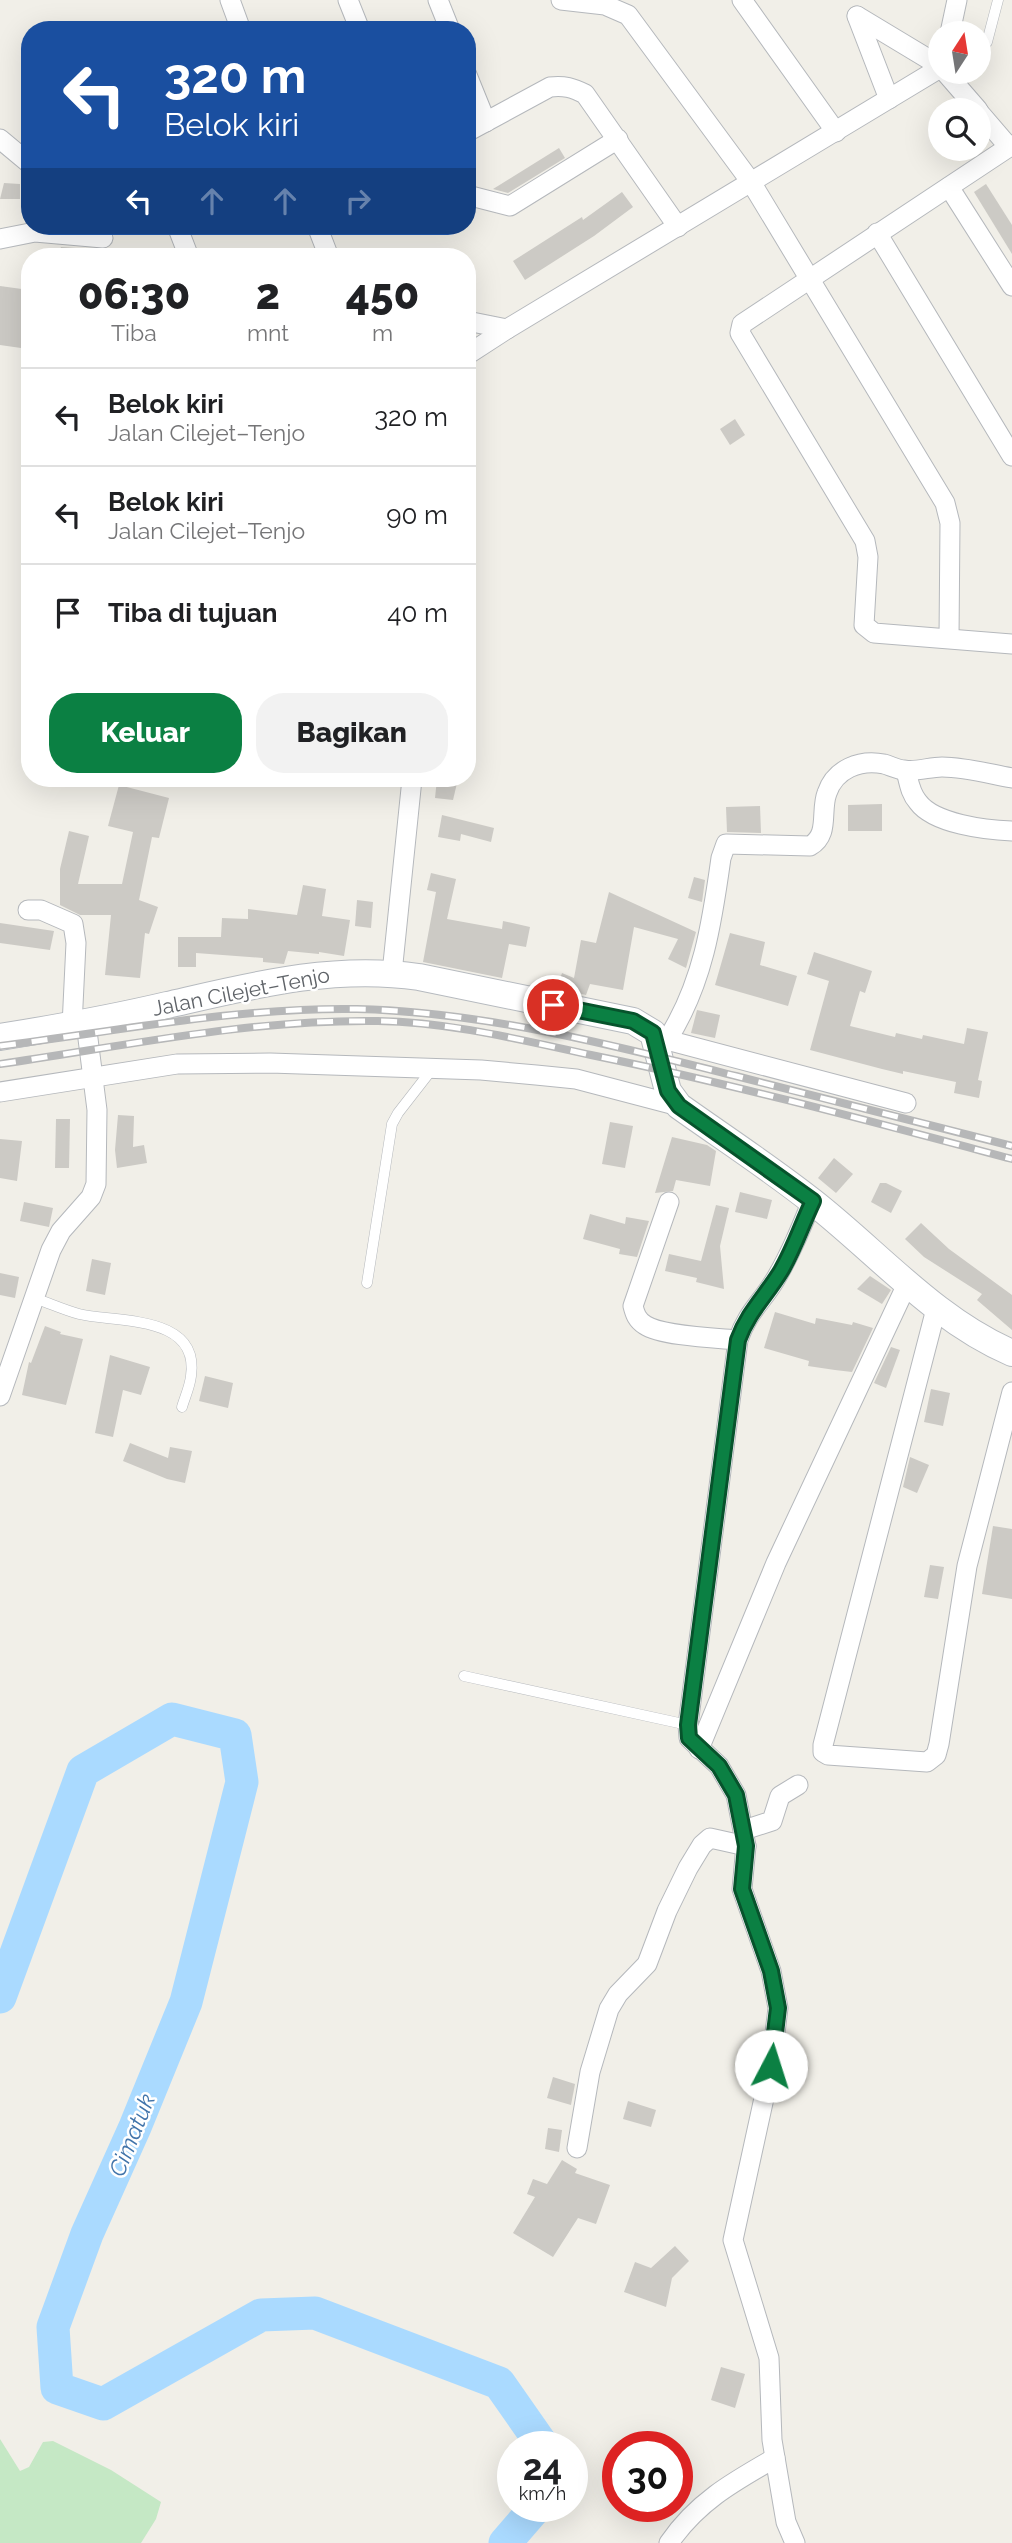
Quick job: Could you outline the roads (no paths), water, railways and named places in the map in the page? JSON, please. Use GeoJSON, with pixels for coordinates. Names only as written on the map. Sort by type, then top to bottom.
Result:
{"type":"FeatureCollection","features":[{"type":"Feature","properties":{"kind":"main road","name":"Jalan Cilejet–Tenjo"},"geometry":{"type":"LineString","coordinates":[[0,1037],[79,1025],[300,977],[335,973],[391,973],[633,1021],[660,1037]]}},
{"type":"Feature","properties":{"kind":"main road"},"geometry":{"type":"LineString","coordinates":[[660,1037],[668,1091],[679,1106],[813,1201],[936,1309],[989,1343],[1012,1353]]}},
{"type":"Feature","properties":{"kind":"street"},"geometry":{"type":"LineString","coordinates":[[230,0],[238,21]]}},
{"type":"Feature","properties":{"kind":"street"},"geometry":{"type":"LineString","coordinates":[[348,0],[356,21]]}},
{"type":"Feature","properties":{"kind":"street"},"geometry":{"type":"LineString","coordinates":[[438,0],[446,21]]}},
{"type":"Feature","properties":{"kind":"street"},"geometry":{"type":"LineString","coordinates":[[561,0],[605,5],[628,15],[751,182],[810,279],[945,503],[950,523],[949,639]]}},
{"type":"Feature","properties":{"kind":"street"},"geometry":{"type":"LineString","coordinates":[[742,0],[836,132]]}},
{"type":"Feature","properties":{"kind":"street"},"geometry":{"type":"LineString","coordinates":[[953,21],[957,0]]}},
{"type":"Feature","properties":{"kind":"street"},"geometry":{"type":"LineString","coordinates":[[889,99],[857,16],[928,60]]}},
{"type":"Feature","properties":{"kind":"street"},"geometry":{"type":"LineString","coordinates":[[476,349],[928,75]]}},
{"type":"Feature","properties":{"kind":"street"},"geometry":{"type":"LineString","coordinates":[[955,84],[967,98]]}},
{"type":"Feature","properties":{"kind":"street"},"geometry":{"type":"LineString","coordinates":[[476,127],[550,87],[561,86],[585,94],[678,227]]}},
{"type":"Feature","properties":{"kind":"street"},"geometry":{"type":"LineString","coordinates":[[476,97],[486,122]]}},
{"type":"Feature","properties":{"kind":"street"},"geometry":{"type":"LineString","coordinates":[[991,125],[1010,146],[743,324],[740,333],[865,541],[868,557],[864,625],[867,630],[874,633],[1012,644]]}},
{"type":"Feature","properties":{"kind":"street"},"geometry":{"type":"LineString","coordinates":[[0,139],[21,156]]}},
{"type":"Feature","properties":{"kind":"street"},"geometry":{"type":"LineString","coordinates":[[476,197],[510,206],[618,139]]}},
{"type":"Feature","properties":{"kind":"street"},"geometry":{"type":"LineString","coordinates":[[949,187],[1012,286]]}},
{"type":"Feature","properties":{"kind":"street"},"geometry":{"type":"LineString","coordinates":[[877,233],[1012,456]]}},
{"type":"Feature","properties":{"kind":"street"},"geometry":{"type":"LineString","coordinates":[[0,239],[21,235]]}},
{"type":"Feature","properties":{"kind":"street"},"geometry":{"type":"LineString","coordinates":[[476,323],[507,329]]}},
{"type":"Feature","properties":{"kind":"street"},"geometry":{"type":"LineString","coordinates":[[906,1103],[660,1037],[689,1002],[704,960],[720,858],[726,844],[810,846],[817,842],[822,834],[826,794],[843,770],[859,764],[881,764],[906,771],[945,767],[1012,778]]}},
{"type":"Feature","properties":{"kind":"street"},"geometry":{"type":"LineString","coordinates":[[906,771],[911,793],[919,805],[932,813],[980,829],[1012,831]]}},
{"type":"Feature","properties":{"kind":"street"},"geometry":{"type":"LineString","coordinates":[[391,973],[411,787]]}},
{"type":"Feature","properties":{"kind":"street"},"geometry":{"type":"LineString","coordinates":[[0,1396],[51,1250],[61,1231],[91,1197],[96,1184],[97,1144],[93,1077],[79,1025],[73,923],[41,910],[28,910]]}},
{"type":"Feature","properties":{"kind":"street"},"geometry":{"type":"LineString","coordinates":[[0,1092],[177,1064],[270,1063],[481,1070],[576,1079],[679,1106]]}},
{"type":"Feature","properties":{"kind":"street"},"geometry":{"type":"LineString","coordinates":[[795,2543],[786,2522],[772,2440],[769,2358],[733,2241],[771,2066],[778,2008],[771,1971],[742,1889],[745,1838],[736,1795],[719,1766],[689,1738],[688,1725],[738,1340],[745,1321],[787,1261],[813,1201]]}},
{"type":"Feature","properties":{"kind":"street"},"geometry":{"type":"LineString","coordinates":[[669,1202],[634,1306],[636,1316],[656,1330],[738,1340]]}},
{"type":"Feature","properties":{"kind":"street"},"geometry":{"type":"LineString","coordinates":[[699,1749],[776,1563],[908,1282]]}},
{"type":"Feature","properties":{"kind":"street"},"geometry":{"type":"LineString","coordinates":[[936,1309],[823,1745],[823,1752],[828,1755],[927,1762],[936,1755],[967,1566],[1012,1392]]}},
{"type":"Feature","properties":{"kind":"street"},"geometry":{"type":"LineString","coordinates":[[577,2147],[590,2071],[613,2001],[647,1964],[673,1899],[702,1845],[710,1838],[745,1838],[772,1821],[780,1796],[798,1785]]}},
{"type":"Feature","properties":{"kind":"street"},"geometry":{"type":"LineString","coordinates":[[669,2543],[684,2521],[728,2485],[775,2458]]}},
{"type":"Feature","properties":{"kind":"lane"},"geometry":{"type":"LineString","coordinates":[[991,29],[998,0]]}},
{"type":"Feature","properties":{"kind":"lane"},"geometry":{"type":"LineString","coordinates":[[367,1283],[392,1124],[397,1113],[433,1068]]}},
{"type":"Feature","properties":{"kind":"lane"},"geometry":{"type":"LineString","coordinates":[[33,1298],[80,1314],[159,1327],[178,1337],[189,1353],[192,1375],[182,1407]]}},
{"type":"Feature","properties":{"kind":"lane"},"geometry":{"type":"LineString","coordinates":[[464,1676],[688,1725]]}},
{"type":"Feature","properties":{"kind":"waterway","name":"Cimatuk"},"geometry":{"type":"LineString","coordinates":[[0,1997],[83,1771],[172,1719],[235,1735],[242,1782],[186,2002],[135,2127],[87,2234],[53,2327],[57,2388],[103,2404],[261,2315],[315,2313],[499,2383],[533,2431]]}},
{"type":"Feature","properties":{"kind":"waterway","name":"Cimatuk"},"geometry":{"type":"LineString","coordinates":[[505,2543],[523,2522]]}},
{"type":"Feature","properties":{"kind":"railway"},"geometry":{"type":"LineString","coordinates":[[0,1046],[178,1021],[268,1012],[312,1009],[405,1011],[500,1023],[595,1042],[1012,1146]]}},
{"type":"Feature","properties":{"kind":"railway"},"geometry":{"type":"LineString","coordinates":[[0,1064],[188,1035],[283,1024],[405,1022],[512,1038],[697,1078],[1012,1159]]}}]}
